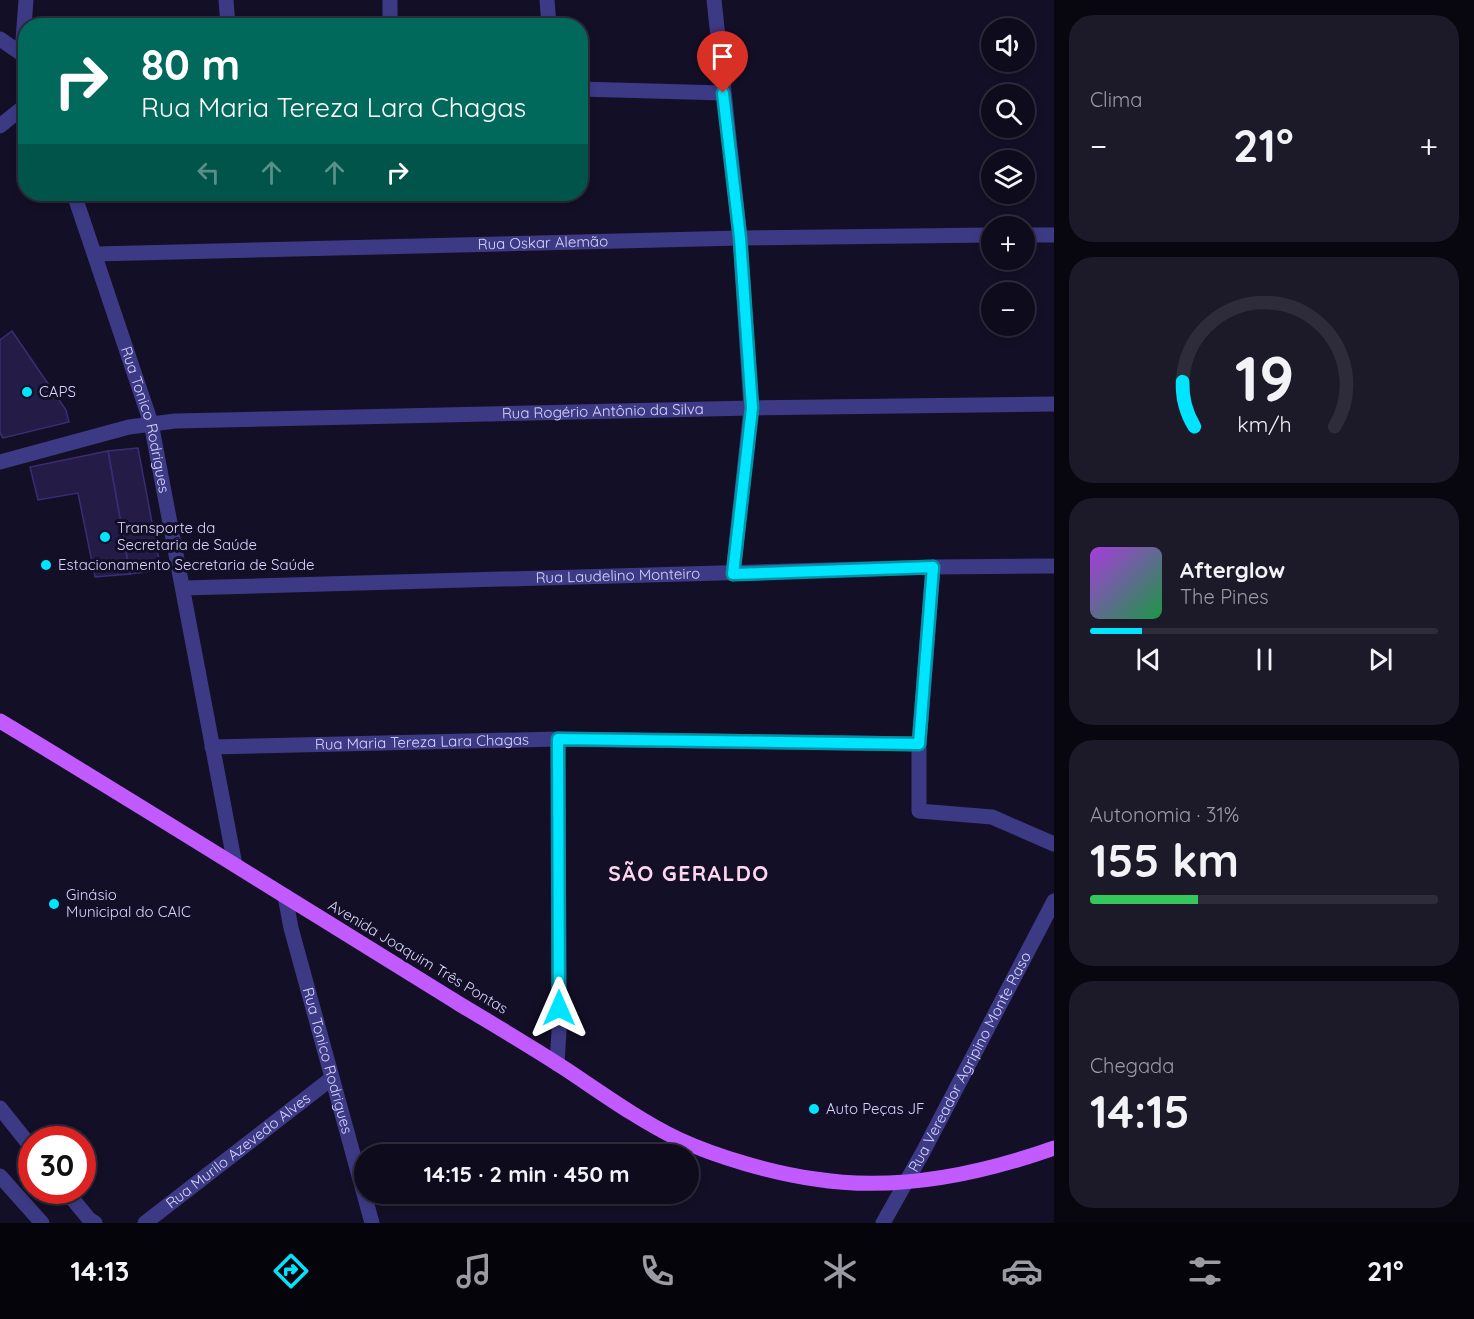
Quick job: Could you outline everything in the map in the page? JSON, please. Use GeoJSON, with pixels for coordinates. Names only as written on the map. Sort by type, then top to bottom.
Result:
{"type":"FeatureCollection","features":[{"type":"Feature","properties":{"kind":"main road","name":"Avenida Joaquim Três Pontas"},"geometry":{"type":"LineString","coordinates":[[0,721],[678,1139],[773,1170],[816,1179],[907,1183],[972,1173],[1054,1148]]}},
{"type":"Feature","properties":{"kind":"street"},"geometry":{"type":"LineString","coordinates":[[25,18],[26,0]]}},
{"type":"Feature","properties":{"kind":"street"},"geometry":{"type":"LineString","coordinates":[[226,0],[227,18]]}},
{"type":"Feature","properties":{"kind":"street"},"geometry":{"type":"LineString","coordinates":[[390,0],[390,18]]}},
{"type":"Feature","properties":{"kind":"street"},"geometry":{"type":"LineString","coordinates":[[547,0],[548,18]]}},
{"type":"Feature","properties":{"kind":"street"},"geometry":{"type":"LineString","coordinates":[[714,0],[740,238],[752,408],[733,574]]}},
{"type":"Feature","properties":{"kind":"street"},"geometry":{"type":"LineString","coordinates":[[0,39],[18,54]]}},
{"type":"Feature","properties":{"kind":"street"},"geometry":{"type":"LineString","coordinates":[[588,89],[723,93]]}},
{"type":"Feature","properties":{"kind":"street"},"geometry":{"type":"LineString","coordinates":[[0,126],[18,111]]}},
{"type":"Feature","properties":{"kind":"street","name":"Rua Tonico Rodrigues"},"geometry":{"type":"LineString","coordinates":[[77,201],[152,423],[235,865]]}},
{"type":"Feature","properties":{"kind":"street","name":"Rua Oskar Alemão"},"geometry":{"type":"LineString","coordinates":[[96,254],[740,238],[981,235]]}},
{"type":"Feature","properties":{"kind":"street"},"geometry":{"type":"LineString","coordinates":[[1035,235],[1054,235]]}},
{"type":"Feature","properties":{"kind":"street","name":"Rua Rogério Antônio da Silva"},"geometry":{"type":"LineString","coordinates":[[0,461],[129,427],[198,420],[1054,404]]}},
{"type":"Feature","properties":{"kind":"street","name":"Rua Laudelino Monteiro"},"geometry":{"type":"LineString","coordinates":[[183,588],[933,567],[1054,566]]}},
{"type":"Feature","properties":{"kind":"street"},"geometry":{"type":"LineString","coordinates":[[933,567],[919,744],[919,811],[992,817],[1054,844]]}},
{"type":"Feature","properties":{"kind":"street"},"geometry":{"type":"LineString","coordinates":[[557,1064],[559,1031],[558,739]]}},
{"type":"Feature","properties":{"kind":"street","name":"Rua Maria Tereza Lara Chagas"},"geometry":{"type":"LineString","coordinates":[[212,747],[558,739],[919,744]]}},
{"type":"Feature","properties":{"kind":"street","name":"Rua Tonico Rodrigues"},"geometry":{"type":"LineString","coordinates":[[285,896],[291,928],[372,1223]]}},
{"type":"Feature","properties":{"kind":"street","name":"Rua Vereador Agripino Monte Raso"},"geometry":{"type":"LineString","coordinates":[[883,1223],[907,1183],[1054,901]]}},
{"type":"Feature","properties":{"kind":"street","name":"Rua Murilo Azevedo Alves"},"geometry":{"type":"LineString","coordinates":[[145,1223],[332,1078]]}},
{"type":"Feature","properties":{"kind":"street"},"geometry":{"type":"LineString","coordinates":[[0,1108],[18,1130]]}},
{"type":"Feature","properties":{"kind":"street"},"geometry":{"type":"LineString","coordinates":[[0,1176],[42,1223]]}},
{"type":"Feature","properties":{"kind":"street"},"geometry":{"type":"LineString","coordinates":[[75,1204],[87,1222]]}},
{"type":"Feature","properties":{"kind":"building","name":"CAPS"},"geometry":{"type":"Polygon","coordinates":[[[12,331],[66,410],[69,422],[3,438],[0,433],[0,340],[12,331]]]}},
{"type":"Feature","properties":{"kind":"building"},"geometry":{"type":"Polygon","coordinates":[[[138,448],[161,570],[130,574],[108,451],[138,448]]]}},
{"type":"Feature","properties":{"kind":"building","name":"Transporte da Secretaria de Saúde"},"geometry":{"type":"Polygon","coordinates":[[[108,451],[130,574],[95,577],[78,493],[38,500],[30,467],[108,451]]]}},
{"type":"Feature","properties":{"kind":"place","name":"CAPS"},"geometry":{"type":"Point","coordinates":[27,392]}},
{"type":"Feature","properties":{"kind":"place","name":"Transporte da Secretaria de Saúde"},"geometry":{"type":"Point","coordinates":[105,537]}},
{"type":"Feature","properties":{"kind":"place","name":"Estacionamento Secretaria de Saúde"},"geometry":{"type":"Point","coordinates":[46,565]}},
{"type":"Feature","properties":{"kind":"place","name":"Ginásio Municipal do CAIC"},"geometry":{"type":"Point","coordinates":[54,904]}},
{"type":"Feature","properties":{"kind":"place","name":"Auto Peças JF"},"geometry":{"type":"Point","coordinates":[814,1109]}},
{"type":"Feature","properties":{"kind":"district","name":"SÃO GERALDO"},"geometry":{"type":"Point","coordinates":[689,874]}},
{"type":"Feature","properties":{"kind":"route"},"geometry":{"type":"LineString","coordinates":[[559,1008],[558,739],[919,744],[933,567],[733,574],[752,408],[740,238],[723,93]]}}]}
